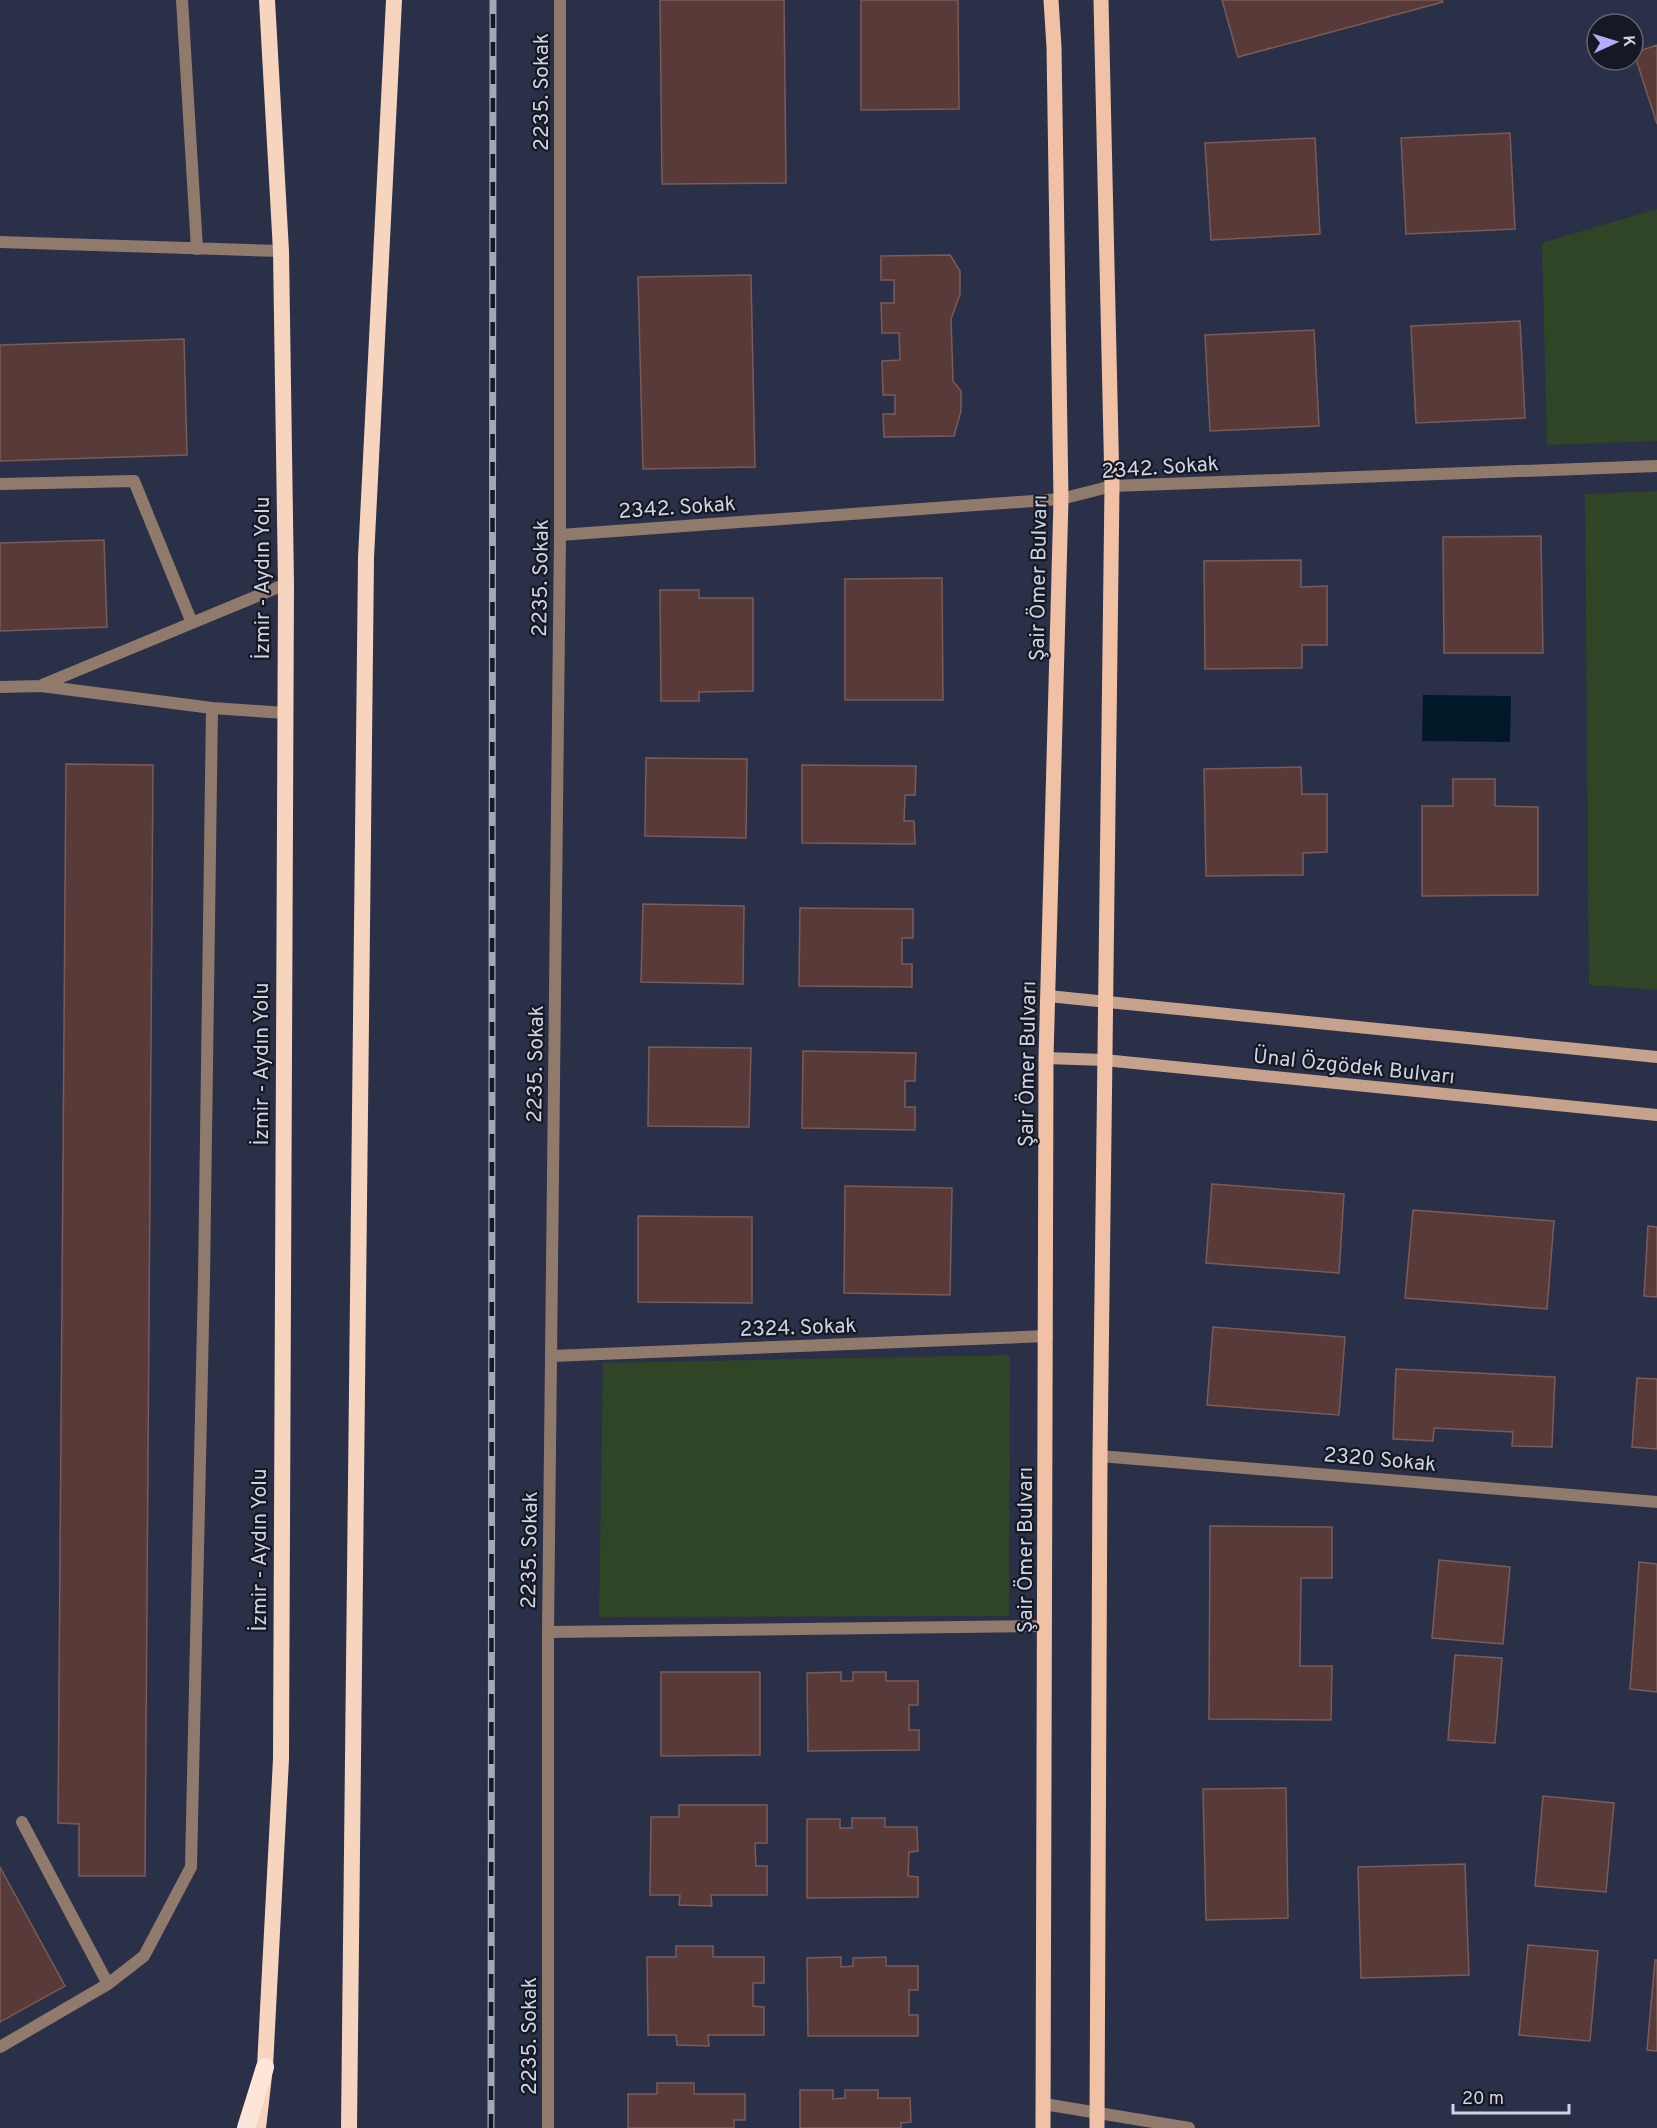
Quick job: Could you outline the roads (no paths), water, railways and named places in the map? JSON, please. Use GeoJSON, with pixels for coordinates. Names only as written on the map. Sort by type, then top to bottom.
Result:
{"type":"FeatureCollection","features":[{"type":"Feature","properties":{"kind":"highway","name":"İzmir - Aydın Yolu"},"geometry":{"type":"LineString","coordinates":[[258,2128],[265,2067],[280,1759],[286,584],[281,251],[267,0]]}},
{"type":"Feature","properties":{"kind":"highway"},"geometry":{"type":"LineString","coordinates":[[349,2128],[366,558],[394,0]]}},
{"type":"Feature","properties":{"kind":"highway"},"geometry":{"type":"LineString","coordinates":[[246,2128],[265,2067]]}},
{"type":"Feature","properties":{"kind":"main road","name":"Şair Ömer Bulvarı"},"geometry":{"type":"LineString","coordinates":[[1043,2128],[1046,1058],[1061,499],[1054,59],[1051,0]]}},
{"type":"Feature","properties":{"kind":"main road"},"geometry":{"type":"LineString","coordinates":[[1098,2120],[1100,1456],[1112,486],[1101,0]]}},
{"type":"Feature","properties":{"kind":"main road","name":"Ünal Özgödek Bulvarı"},"geometry":{"type":"LineString","coordinates":[[1048,996],[1107,1000],[1657,1057]]}},
{"type":"Feature","properties":{"kind":"main road","name":"Ünal Özgödek Bulvarı"},"geometry":{"type":"LineString","coordinates":[[1046,1058],[1104,1060],[1657,1115]]}},
{"type":"Feature","properties":{"kind":"street"},"geometry":{"type":"LineString","coordinates":[[182,0],[197,249]]}},
{"type":"Feature","properties":{"kind":"street","name":"2235. Sokak"},"geometry":{"type":"LineString","coordinates":[[548,2128],[548,1632],[560,535],[560,0]]}},
{"type":"Feature","properties":{"kind":"street"},"geometry":{"type":"LineString","coordinates":[[0,243],[281,251]]}},
{"type":"Feature","properties":{"kind":"street","name":"2342. Sokak"},"geometry":{"type":"LineString","coordinates":[[560,535],[1061,499],[1112,486],[1657,466]]}},
{"type":"Feature","properties":{"kind":"street"},"geometry":{"type":"LineString","coordinates":[[0,484],[135,481],[192,623]]}},
{"type":"Feature","properties":{"kind":"street"},"geometry":{"type":"LineString","coordinates":[[41,686],[286,584]]}},
{"type":"Feature","properties":{"kind":"street"},"geometry":{"type":"LineString","coordinates":[[0,687],[41,686],[212,708],[285,713]]}},
{"type":"Feature","properties":{"kind":"street"},"geometry":{"type":"LineString","coordinates":[[0,2047],[108,1984],[144,1956],[191,1867],[204,1279],[212,708]]}},
{"type":"Feature","properties":{"kind":"street","name":"2324. Sokak"},"geometry":{"type":"LineString","coordinates":[[551,1356],[1047,1336]]}},
{"type":"Feature","properties":{"kind":"street","name":"2320 Sokak"},"geometry":{"type":"LineString","coordinates":[[1100,1456],[1657,1502]]}},
{"type":"Feature","properties":{"kind":"street"},"geometry":{"type":"LineString","coordinates":[[548,1632],[1045,1626]]}},
{"type":"Feature","properties":{"kind":"street"},"geometry":{"type":"LineString","coordinates":[[22,1822],[108,1984]]}},
{"type":"Feature","properties":{"kind":"street"},"geometry":{"type":"LineString","coordinates":[[1044,2104],[1098,2120],[1189,2128]]}},
{"type":"Feature","properties":{"kind":"water"},"geometry":{"type":"Polygon","coordinates":[[[1423,695],[1511,696],[1510,742],[1422,741],[1423,695]]]}},
{"type":"Feature","properties":{"kind":"railway"},"geometry":{"type":"LineString","coordinates":[[491,2128],[493,0]]}}]}
